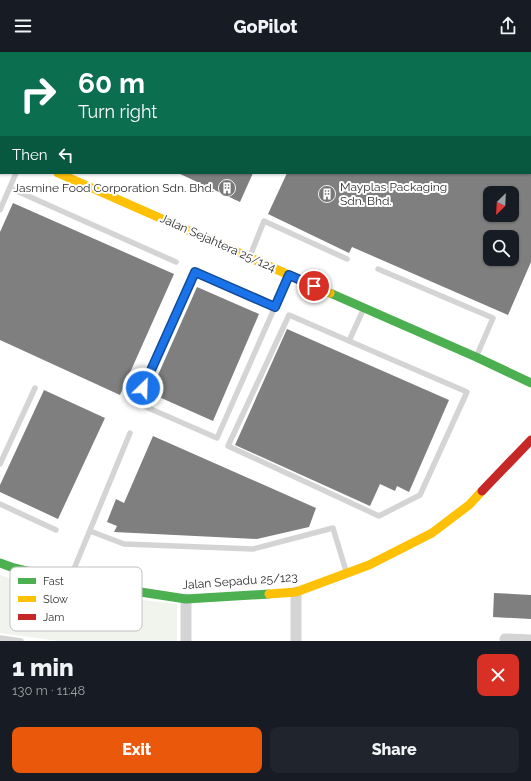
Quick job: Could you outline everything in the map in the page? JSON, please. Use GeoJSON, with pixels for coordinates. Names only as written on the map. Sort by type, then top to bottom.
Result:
{"type":"FeatureCollection","features":[{"type":"Feature","properties":{"kind":"street","name":"Jalan Sejahtera 25/124"},"geometry":{"type":"LineString","coordinates":[[60,174],[476,357],[531,383]]}},
{"type":"Feature","properties":{"kind":"street","name":"Jalan Sepadu 25/123"},"geometry":{"type":"LineString","coordinates":[[142,592],[186,599],[296,592],[369,566],[432,533],[469,505],[531,440]]}},
{"type":"Feature","properties":{"kind":"street","name":"Jalan Sepadu 25/123"},"geometry":{"type":"LineString","coordinates":[[0,563],[11,567]]}},
{"type":"Feature","properties":{"kind":"street"},"geometry":{"type":"LineString","coordinates":[[296,592],[296,641]]}},
{"type":"Feature","properties":{"kind":"street"},"geometry":{"type":"LineString","coordinates":[[186,599],[186,641]]}},
{"type":"Feature","properties":{"kind":"street"},"geometry":{"type":"LineString","coordinates":[[504,639],[531,640]]}},
{"type":"Feature","properties":{"kind":"lane"},"geometry":{"type":"LineString","coordinates":[[0,210],[16,174]]}},
{"type":"Feature","properties":{"kind":"lane"},"geometry":{"type":"LineString","coordinates":[[10,188],[176,262]]}},
{"type":"Feature","properties":{"kind":"lane"},"geometry":{"type":"LineString","coordinates":[[249,257],[264,221],[346,259]]}},
{"type":"Feature","properties":{"kind":"lane"},"geometry":{"type":"LineString","coordinates":[[378,269],[493,318],[476,357]]}},
{"type":"Feature","properties":{"kind":"lane"},"geometry":{"type":"LineString","coordinates":[[275,307],[195,272],[137,403],[217,438],[275,307],[289,275]]}},
{"type":"Feature","properties":{"kind":"lane"},"geometry":{"type":"LineString","coordinates":[[349,341],[365,308]]}},
{"type":"Feature","properties":{"kind":"lane"},"geometry":{"type":"LineString","coordinates":[[289,315],[349,341],[467,392],[420,495],[379,516],[228,446],[289,315]]}},
{"type":"Feature","properties":{"kind":"lane"},"geometry":{"type":"LineString","coordinates":[[0,464],[34,388]]}},
{"type":"Feature","properties":{"kind":"lane"},"geometry":{"type":"LineString","coordinates":[[75,567],[130,434]]}},
{"type":"Feature","properties":{"kind":"lane"},"geometry":{"type":"LineString","coordinates":[[0,504],[56,530]]}},
{"type":"Feature","properties":{"kind":"lane"},"geometry":{"type":"LineString","coordinates":[[90,531],[124,544],[253,549],[333,528],[347,574]]}},
{"type":"Feature","properties":{"kind":"lane"},"geometry":{"type":"LineString","coordinates":[[0,638],[21,641]]}},
{"type":"Feature","properties":{"kind":"green space"},"geometry":{"type":"Polygon","coordinates":[[[0,575],[10,578],[10,631],[142,631],[142,600],[177,604],[177,641],[59,641],[0,633],[0,575]]]}},
{"type":"Feature","properties":{"kind":"building","name":"Jasmine Food Corporation Sdn. Bhd."},"geometry":{"type":"Polygon","coordinates":[[[180,174],[253,174],[240,202],[180,174]]]}},
{"type":"Feature","properties":{"kind":"building"},"geometry":{"type":"Polygon","coordinates":[[[287,174],[531,174],[531,262],[508,315],[352,247],[349,253],[268,214],[287,174]]]}},
{"type":"Feature","properties":{"kind":"building"},"geometry":{"type":"Polygon","coordinates":[[[13,203],[174,274],[120,395],[0,340],[0,232],[13,203]]]}},
{"type":"Feature","properties":{"kind":"building"},"geometry":{"type":"Polygon","coordinates":[[[197,287],[259,314],[213,421],[150,393],[197,287]]]}},
{"type":"Feature","properties":{"kind":"building"},"geometry":{"type":"Polygon","coordinates":[[[287,329],[449,400],[409,492],[397,486],[395,491],[380,484],[370,506],[235,445],[287,329]]]}},
{"type":"Feature","properties":{"kind":"building"},"geometry":{"type":"Polygon","coordinates":[[[44,390],[105,418],[58,519],[0,492],[0,485],[44,390]]]}},
{"type":"Feature","properties":{"kind":"building"},"geometry":{"type":"Polygon","coordinates":[[[153,436],[316,508],[309,527],[257,539],[114,532],[117,526],[107,522],[116,499],[124,503],[153,436]]]}},
{"type":"Feature","properties":{"kind":"building"},"geometry":{"type":"Polygon","coordinates":[[[494,593],[531,595],[531,619],[493,617],[494,593]]]}},
{"type":"Feature","properties":{"kind":"traffic: fast"},"geometry":{"type":"LineString","coordinates":[[330,293],[476,357],[531,383]]}},
{"type":"Feature","properties":{"kind":"traffic: fast"},"geometry":{"type":"LineString","coordinates":[[0,563],[11,567]]}},
{"type":"Feature","properties":{"kind":"traffic: fast"},"geometry":{"type":"LineString","coordinates":[[142,592],[186,599],[269,594]]}},
{"type":"Feature","properties":{"kind":"traffic: slow"},"geometry":{"type":"LineString","coordinates":[[60,174],[330,293]]}},
{"type":"Feature","properties":{"kind":"traffic: slow"},"geometry":{"type":"LineString","coordinates":[[269,594],[296,592],[369,565],[432,533],[469,505],[482,491]]}},
{"type":"Feature","properties":{"kind":"traffic: jam"},"geometry":{"type":"LineString","coordinates":[[482,491],[531,440]]}},
{"type":"Feature","properties":{"kind":"place","name":"Jasmine Food Corporation Sdn. Bhd."},"geometry":{"type":"Point","coordinates":[227,188]}},
{"type":"Feature","properties":{"kind":"place","name":"Mayplas Packaging Sdn. Bhd."},"geometry":{"type":"Point","coordinates":[327,194]}},
{"type":"Feature","properties":{"kind":"route"},"geometry":{"type":"LineString","coordinates":[[143,388],[195,272],[275,307],[289,275],[314,286]]}}]}
